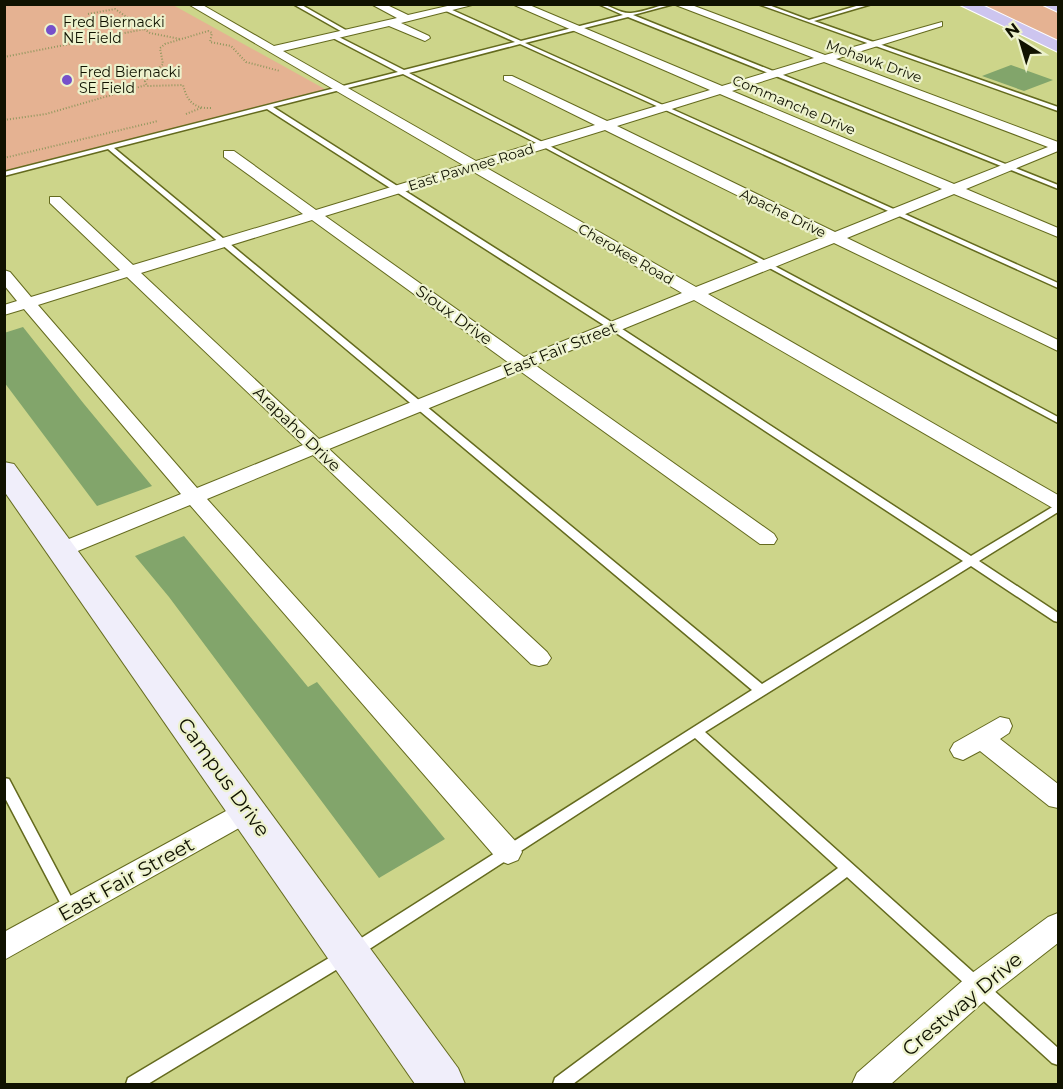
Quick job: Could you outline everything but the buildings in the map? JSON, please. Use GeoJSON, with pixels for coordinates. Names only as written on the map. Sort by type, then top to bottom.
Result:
{"type":"FeatureCollection","features":[{"type":"Feature","properties":{"kind":"highway"},"geometry":{"type":"LineString","coordinates":[[966,4],[1059,47]]}},
{"type":"Feature","properties":{"kind":"highway"},"geometry":{"type":"LineString","coordinates":[[1049,4],[1059,7]]}},
{"type":"Feature","properties":{"kind":"main road","name":"Campus Drive"},"geometry":{"type":"LineString","coordinates":[[4,470],[442,1084]]}},
{"type":"Feature","properties":{"kind":"street","name":"Cherokee Road"},"geometry":{"type":"LineString","coordinates":[[193,4],[1059,503]]}},
{"type":"Feature","properties":{"kind":"street"},"geometry":{"type":"LineString","coordinates":[[376,4],[406,19]]}},
{"type":"Feature","properties":{"kind":"street","name":"Commanche Drive"},"geometry":{"type":"LineString","coordinates":[[517,4],[1059,233]]}},
{"type":"Feature","properties":{"kind":"street","name":"Mohawk Drive"},"geometry":{"type":"LineString","coordinates":[[678,4],[1059,147]]}},
{"type":"Feature","properties":{"kind":"street"},"geometry":{"type":"LineString","coordinates":[[273,50],[459,6]]}},
{"type":"Feature","properties":{"kind":"street"},"geometry":{"type":"LineString","coordinates":[[392,23],[424,38]]}},
{"type":"Feature","properties":{"kind":"street","name":"East Pawnee Road"},"geometry":{"type":"LineString","coordinates":[[4,310],[938,24]]}},
{"type":"Feature","properties":{"kind":"street","name":"Apache Drive"},"geometry":{"type":"LineString","coordinates":[[508,78],[1059,346]]}},
{"type":"Feature","properties":{"kind":"street","name":"East Fair Street"},"geometry":{"type":"LineString","coordinates":[[61,550],[1059,147]]}},
{"type":"Feature","properties":{"kind":"street","name":"Sioux Drive"},"geometry":{"type":"LineString","coordinates":[[229,154],[767,539]]}},
{"type":"Feature","properties":{"kind":"street","name":"Arapaho Drive"},"geometry":{"type":"LineString","coordinates":[[55,200],[539,657]]}},
{"type":"Feature","properties":{"kind":"street"},"geometry":{"type":"LineString","coordinates":[[4,275],[194,496],[508,852]]}},
{"type":"Feature","properties":{"kind":"street"},"geometry":{"type":"LineString","coordinates":[[982,738],[1059,798]]}},
{"type":"Feature","properties":{"kind":"street","name":"East Fair Street"},"geometry":{"type":"LineString","coordinates":[[4,947],[248,810]]}},
{"type":"Feature","properties":{"kind":"street","name":"Crestway Drive"},"geometry":{"type":"LineString","coordinates":[[868,1084],[979,986],[1059,926]]}},
{"type":"Feature","properties":{"kind":"lane"},"geometry":{"type":"LineString","coordinates":[[295,4],[348,33]]}},
{"type":"Feature","properties":{"kind":"lane"},"geometry":{"type":"LineString","coordinates":[[600,4],[1059,187]]}},
{"type":"Feature","properties":{"kind":"lane"},"geometry":{"type":"LineString","coordinates":[[4,174],[672,4]]}},
{"type":"Feature","properties":{"kind":"lane"},"geometry":{"type":"LineString","coordinates":[[760,4],[1059,109]]}},
{"type":"Feature","properties":{"kind":"lane"},"geometry":{"type":"LineString","coordinates":[[809,21],[870,4]]}},
{"type":"Feature","properties":{"kind":"lane"},"geometry":{"type":"LineString","coordinates":[[459,6],[521,43],[1059,286]]}},
{"type":"Feature","properties":{"kind":"lane"},"geometry":{"type":"LineString","coordinates":[[333,36],[544,145],[1059,420]]}},
{"type":"Feature","properties":{"kind":"lane"},"geometry":{"type":"LineString","coordinates":[[268,107],[613,327],[1059,618]]}},
{"type":"Feature","properties":{"kind":"lane"},"geometry":{"type":"LineString","coordinates":[[109,147],[762,690]]}},
{"type":"Feature","properties":{"kind":"lane"},"geometry":{"type":"LineString","coordinates":[[134,1084],[349,954],[762,690],[1059,508]]}},
{"type":"Feature","properties":{"kind":"lane"},"geometry":{"type":"LineString","coordinates":[[696,732],[1059,1058]]}},
{"type":"Feature","properties":{"kind":"lane"},"geometry":{"type":"LineString","coordinates":[[4,783],[71,910]]}},
{"type":"Feature","properties":{"kind":"lane"},"geometry":{"type":"LineString","coordinates":[[561,1084],[848,868]]}},
{"type":"Feature","properties":{"kind":"path"},"geometry":{"type":"LineString","coordinates":[[88,14],[115,9],[150,33],[181,39]]}},
{"type":"Feature","properties":{"kind":"path"},"geometry":{"type":"LineString","coordinates":[[4,57],[145,29]]}},
{"type":"Feature","properties":{"kind":"path"},"geometry":{"type":"LineString","coordinates":[[146,85],[145,81],[163,64],[160,48],[208,31],[212,33],[210,42],[231,46],[234,53],[252,66],[284,72]]}},
{"type":"Feature","properties":{"kind":"path"},"geometry":{"type":"LineString","coordinates":[[4,120],[46,114],[146,85],[183,85],[187,101],[201,108]]}},
{"type":"Feature","properties":{"kind":"path"},"geometry":{"type":"LineString","coordinates":[[176,117],[201,108],[218,106]]}},
{"type":"Feature","properties":{"kind":"path"},"geometry":{"type":"LineString","coordinates":[[4,158],[165,119]]}},
{"type":"Feature","properties":{"kind":"shaded area"},"geometry":{"type":"Polygon","coordinates":[[[5,5],[173,5],[332,93],[277,107],[267,106],[5,172],[5,5]]]}},
{"type":"Feature","properties":{"kind":"shaded area"},"geometry":{"type":"Polygon","coordinates":[[[972,5],[1044,5],[1058,8],[1058,43],[972,5]]]}},
{"type":"Feature","properties":{"kind":"place","name":"Fred Biernacki NE Field"},"geometry":{"type":"Point","coordinates":[51,30]}},
{"type":"Feature","properties":{"kind":"place","name":"Fred Biernacki SE Field"},"geometry":{"type":"Point","coordinates":[67,80]}}]}
